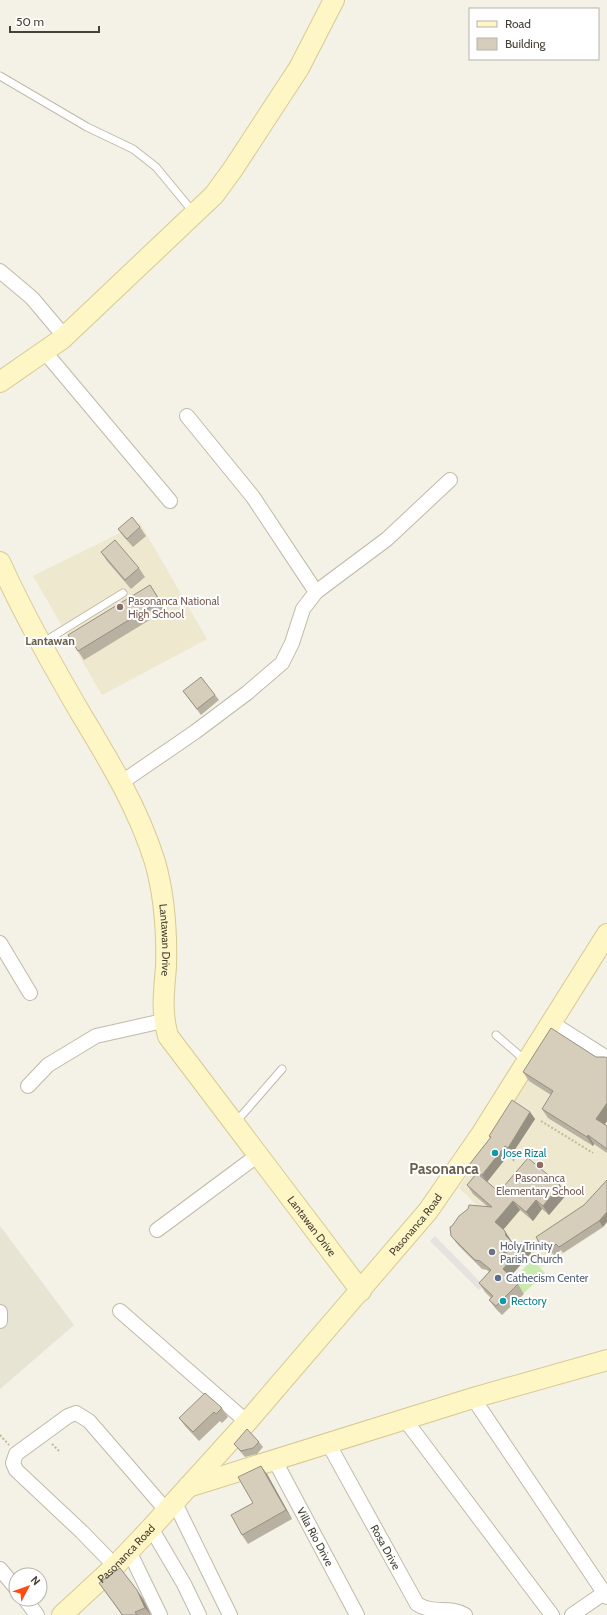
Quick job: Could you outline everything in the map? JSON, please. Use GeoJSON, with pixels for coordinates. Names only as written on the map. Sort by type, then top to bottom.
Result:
{"type":"FeatureCollection","features":[{"type":"Feature","properties":{"kind":"street"},"geometry":{"type":"LineString","coordinates":[[0,382],[64,336],[214,195],[233,169],[299,68],[334,0]]}},
{"type":"Feature","properties":{"kind":"street"},"geometry":{"type":"LineString","coordinates":[[0,271],[32,298],[64,336]]}},
{"type":"Feature","properties":{"kind":"street"},"geometry":{"type":"LineString","coordinates":[[44,351],[170,501]]}},
{"type":"Feature","properties":{"kind":"street"},"geometry":{"type":"LineString","coordinates":[[188,416],[253,497],[316,592]]}},
{"type":"Feature","properties":{"kind":"street"},"geometry":{"type":"LineString","coordinates":[[122,782],[195,732],[247,693],[282,663],[292,643],[303,609],[316,592],[387,539],[450,480]]}},
{"type":"Feature","properties":{"kind":"street","name":"Lantawan Drive"},"geometry":{"type":"LineString","coordinates":[[1,565],[41,644],[122,782],[142,826],[155,863],[161,892],[166,965],[162,1004],[168,1036],[361,1291]]}},
{"type":"Feature","properties":{"kind":"street","name":"Pasonanca Road"},"geometry":{"type":"LineString","coordinates":[[62,1615],[115,1566],[247,1422],[361,1291],[443,1192],[607,934]]}},
{"type":"Feature","properties":{"kind":"street"},"geometry":{"type":"LineString","coordinates":[[0,943],[30,993]]}},
{"type":"Feature","properties":{"kind":"street"},"geometry":{"type":"LineString","coordinates":[[28,1086],[48,1065],[96,1036],[164,1020]]}},
{"type":"Feature","properties":{"kind":"street"},"geometry":{"type":"LineString","coordinates":[[550,1022],[607,1058]]}},
{"type":"Feature","properties":{"kind":"street"},"geometry":{"type":"LineString","coordinates":[[157,1230],[258,1155]]}},
{"type":"Feature","properties":{"kind":"street"},"geometry":{"type":"LineString","coordinates":[[120,1311],[247,1422]]}},
{"type":"Feature","properties":{"kind":"street"},"geometry":{"type":"LineString","coordinates":[[0,1312],[0,1320]]}},
{"type":"Feature","properties":{"kind":"street"},"geometry":{"type":"LineString","coordinates":[[175,1500],[274,1459],[406,1421],[473,1398],[607,1360]]}},
{"type":"Feature","properties":{"kind":"street"},"geometry":{"type":"LineString","coordinates":[[473,1398],[605,1595],[572,1615]]}},
{"type":"Feature","properties":{"kind":"street"},"geometry":{"type":"LineString","coordinates":[[115,1566],[82,1532],[16,1470],[13,1463],[16,1454],[68,1416],[76,1413],[89,1421],[175,1500],[230,1615]]}},
{"type":"Feature","properties":{"kind":"street"},"geometry":{"type":"LineString","coordinates":[[406,1421],[552,1615]]}},
{"type":"Feature","properties":{"kind":"street","name":"Rosa Drive"},"geometry":{"type":"LineString","coordinates":[[328,1443],[417,1604],[424,1612],[435,1615],[456,1612],[465,1615]]}},
{"type":"Feature","properties":{"kind":"street","name":"Villa Rio Drive"},"geometry":{"type":"LineString","coordinates":[[274,1459],[357,1615]]}},
{"type":"Feature","properties":{"kind":"street"},"geometry":{"type":"LineString","coordinates":[[151,1528],[184,1584],[199,1615]]}},
{"type":"Feature","properties":{"kind":"street"},"geometry":{"type":"LineString","coordinates":[[129,1551],[160,1615]]}},
{"type":"Feature","properties":{"kind":"street"},"geometry":{"type":"LineString","coordinates":[[0,1569],[8,1578]]}},
{"type":"Feature","properties":{"kind":"street"},"geometry":{"type":"LineString","coordinates":[[30,1607],[37,1615]]}},
{"type":"Feature","properties":{"kind":"lane"},"geometry":{"type":"LineString","coordinates":[[0,76],[87,127],[133,149],[156,167],[194,214]]}},
{"type":"Feature","properties":{"kind":"lane"},"geometry":{"type":"LineString","coordinates":[[41,644],[123,592]]}},
{"type":"Feature","properties":{"kind":"lane"},"geometry":{"type":"LineString","coordinates":[[496,1035],[526,1061]]}},
{"type":"Feature","properties":{"kind":"lane"},"geometry":{"type":"LineString","coordinates":[[235,1123],[282,1069]]}},
{"type":"Feature","properties":{"kind":"path"},"geometry":{"type":"LineString","coordinates":[[541,1121],[593,1153]]}},
{"type":"Feature","properties":{"kind":"path"},"geometry":{"type":"LineString","coordinates":[[504,1154],[515,1161]]}},
{"type":"Feature","properties":{"kind":"shaded area","name":"Pasonanca National High School"},"geometry":{"type":"Polygon","coordinates":[[[140,523],[207,639],[102,695],[33,576],[140,523]]]}},
{"type":"Feature","properties":{"kind":"shaded area","name":"Pasonanca Elementary School"},"geometry":{"type":"Polygon","coordinates":[[[560,1029],[607,1060],[607,1224],[541,1268],[459,1188],[560,1029]]]}},
{"type":"Feature","properties":{"kind":"shaded area"},"geometry":{"type":"Polygon","coordinates":[[[0,1226],[74,1325],[0,1389],[0,1226]]]}},
{"type":"Feature","properties":{"kind":"shaded area"},"geometry":{"type":"Polygon","coordinates":[[[435,1236],[484,1286],[479,1290],[430,1241],[435,1236]]]}},
{"type":"Feature","properties":{"kind":"green space"},"geometry":{"type":"Polygon","coordinates":[[[529,1256],[545,1273],[524,1293],[512,1281],[527,1265],[524,1262],[529,1256]]]}},
{"type":"Feature","properties":{"kind":"building"},"geometry":{"type":"Polygon","coordinates":[[[132,517],[140,527],[127,539],[118,529],[132,517]]]}},
{"type":"Feature","properties":{"kind":"building"},"geometry":{"type":"Polygon","coordinates":[[[115,540],[139,568],[125,580],[101,552],[115,540]]]}},
{"type":"Feature","properties":{"kind":"building"},"geometry":{"type":"Polygon","coordinates":[[[150,585],[160,601],[78,651],[68,635],[150,585]]]}},
{"type":"Feature","properties":{"kind":"building"},"geometry":{"type":"Polygon","coordinates":[[[201,677],[215,695],[197,709],[183,691],[201,677]]]}},
{"type":"Feature","properties":{"kind":"building"},"geometry":{"type":"Polygon","coordinates":[[[551,1028],[596,1057],[607,1058],[607,1103],[596,1119],[607,1126],[607,1149],[588,1135],[587,1137],[542,1109],[553,1091],[523,1072],[551,1028]]]}},
{"type":"Feature","properties":{"kind":"building"},"geometry":{"type":"Polygon","coordinates":[[[512,1100],[530,1112],[508,1148],[505,1146],[482,1175],[469,1165],[491,1137],[489,1136],[512,1100]]]}},
{"type":"Feature","properties":{"kind":"building"},"geometry":{"type":"Polygon","coordinates":[[[528,1158],[560,1185],[543,1206],[536,1200],[526,1212],[513,1201],[495,1222],[505,1231],[506,1236],[512,1242],[501,1256],[522,1242],[524,1244],[503,1269],[518,1284],[496,1306],[489,1300],[493,1296],[479,1283],[491,1270],[480,1261],[475,1260],[451,1236],[450,1227],[459,1216],[468,1209],[469,1205],[492,1207],[467,1185],[477,1173],[499,1192],[528,1158]]]}},
{"type":"Feature","properties":{"kind":"building"},"geometry":{"type":"Polygon","coordinates":[[[607,1180],[607,1212],[599,1221],[559,1247],[556,1244],[550,1249],[545,1244],[542,1247],[536,1237],[584,1205],[607,1180]]]}},
{"type":"Feature","properties":{"kind":"building"},"geometry":{"type":"Polygon","coordinates":[[[205,1393],[222,1408],[216,1414],[214,1412],[193,1432],[179,1418],[205,1393]]]}},
{"type":"Feature","properties":{"kind":"building"},"geometry":{"type":"Polygon","coordinates":[[[247,1429],[259,1442],[253,1448],[241,1451],[234,1444],[247,1429]]]}},
{"type":"Feature","properties":{"kind":"building"},"geometry":{"type":"Polygon","coordinates":[[[261,1466],[286,1510],[242,1535],[231,1515],[253,1503],[238,1477],[261,1466]]]}},
{"type":"Feature","properties":{"kind":"building"},"geometry":{"type":"Polygon","coordinates":[[[120,1568],[137,1590],[145,1608],[135,1612],[137,1615],[122,1615],[99,1583],[120,1568]]]}},
{"type":"Feature","properties":{"kind":"place","name":"Pasonanca National High School"},"geometry":{"type":"Point","coordinates":[120,607]}},
{"type":"Feature","properties":{"kind":"place","name":"Jose Rizal"},"geometry":{"type":"Point","coordinates":[495,1153]}},
{"type":"Feature","properties":{"kind":"place","name":"Pasonanca Elementary School"},"geometry":{"type":"Point","coordinates":[540,1165]}},
{"type":"Feature","properties":{"kind":"place","name":"Holy Trinity Parish Church"},"geometry":{"type":"Point","coordinates":[492,1252]}},
{"type":"Feature","properties":{"kind":"place","name":"Cathecism Center"},"geometry":{"type":"Point","coordinates":[498,1278]}},
{"type":"Feature","properties":{"kind":"place","name":"Rectory"},"geometry":{"type":"Point","coordinates":[503,1301]}},
{"type":"Feature","properties":{"kind":"district","name":"Lantawan"},"geometry":{"type":"Point","coordinates":[50,641]}},
{"type":"Feature","properties":{"kind":"district","name":"Pasonanca"},"geometry":{"type":"Point","coordinates":[444,1169]}}]}
